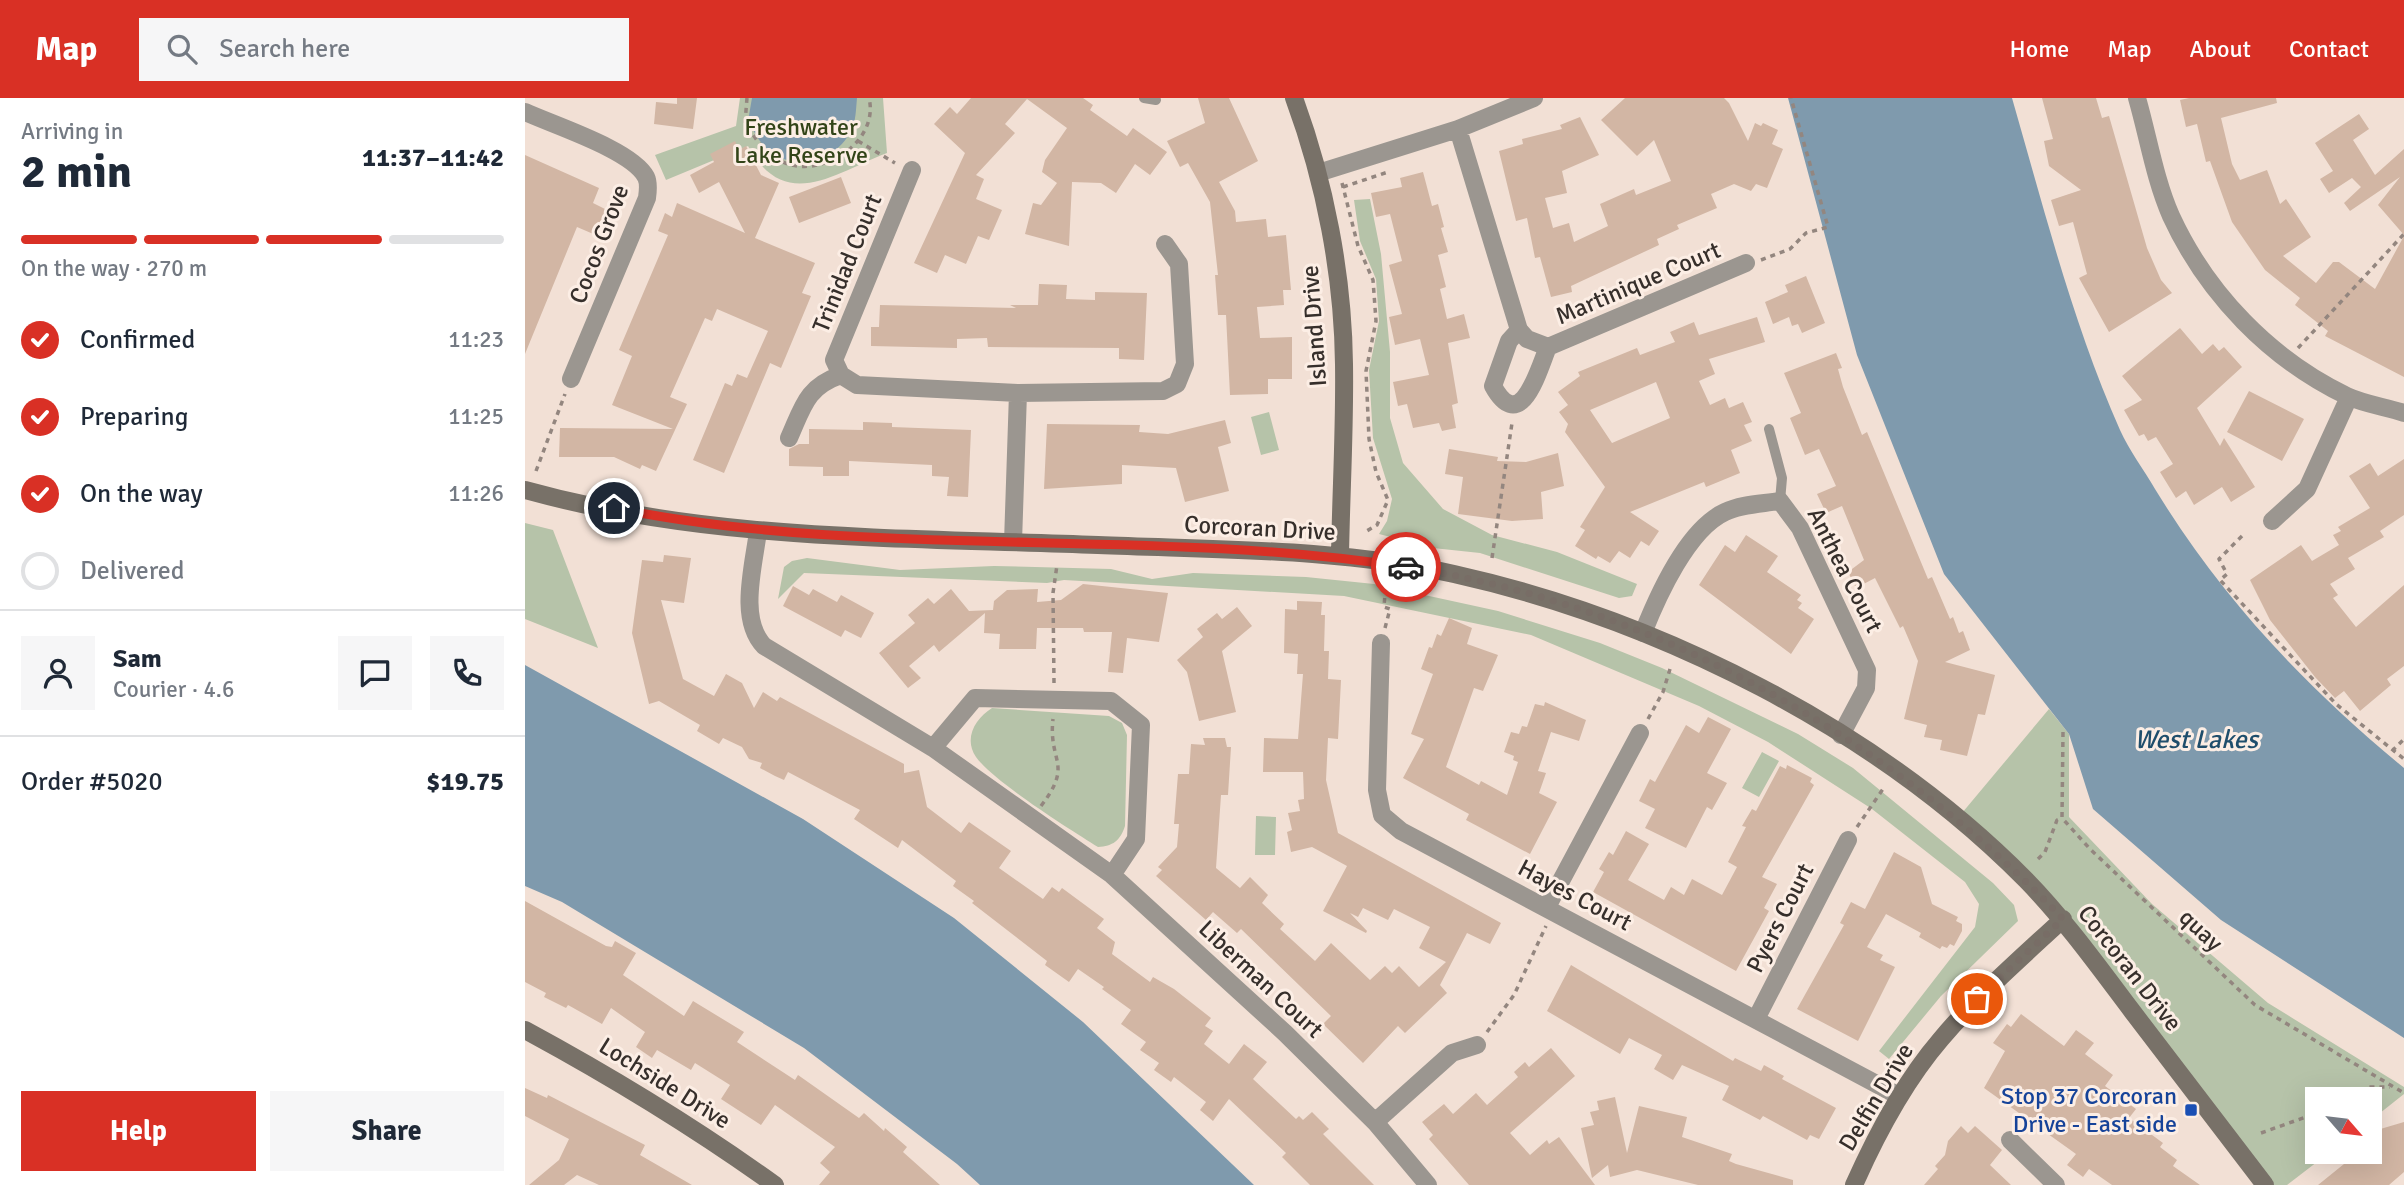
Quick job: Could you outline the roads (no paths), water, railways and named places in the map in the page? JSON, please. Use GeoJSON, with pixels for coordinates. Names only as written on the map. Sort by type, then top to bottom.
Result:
{"type":"FeatureCollection","features":[{"type":"Feature","properties":{"kind":"street","name":"Island Drive"},"geometry":{"type":"LineString","coordinates":[[1294,98],[1318,173],[1338,283],[1344,363],[1340,556]]}},
{"type":"Feature","properties":{"kind":"street"},"geometry":{"type":"LineString","coordinates":[[1318,173],[1458,129],[1534,98]]}},
{"type":"Feature","properties":{"kind":"street"},"geometry":{"type":"LineString","coordinates":[[2137,98],[2170,214],[2192,257],[2222,298],[2287,360],[2349,397],[2404,412]]}},
{"type":"Feature","properties":{"kind":"street","name":"Cocos Grove"},"geometry":{"type":"LineString","coordinates":[[525,112],[628,158],[646,176],[648,185],[647,198],[571,379]]}},
{"type":"Feature","properties":{"kind":"street"},"geometry":{"type":"LineString","coordinates":[[1458,129],[1518,330]]}},
{"type":"Feature","properties":{"kind":"street","name":"Trinidad Court"},"geometry":{"type":"LineString","coordinates":[[841,374],[834,360],[912,170]]}},
{"type":"Feature","properties":{"kind":"street"},"geometry":{"type":"LineString","coordinates":[[789,438],[810,391],[841,374],[857,384],[1018,393],[1163,391],[1177,384],[1185,364],[1179,264],[1165,244]]}},
{"type":"Feature","properties":{"kind":"street","name":"Martinique Court"},"geometry":{"type":"LineString","coordinates":[[1548,347],[1536,384],[1523,401],[1513,403],[1500,398],[1493,386],[1509,341],[1518,330],[1527,339],[1548,347],[1746,263]]}},
{"type":"Feature","properties":{"kind":"street"},"geometry":{"type":"LineString","coordinates":[[1013,542],[1018,393]]}},
{"type":"Feature","properties":{"kind":"street"},"geometry":{"type":"LineString","coordinates":[[2272,521],[2307,489],[2349,397]]}},
{"type":"Feature","properties":{"kind":"street","name":"Corcoran Drive"},"geometry":{"type":"LineString","coordinates":[[525,490],[641,514],[758,531],[885,540],[1013,542],[1340,556],[1453,574],[1562,604],[1643,633],[1716,664],[1841,735],[1957,819],[2022,876],[2063,919],[2265,1185]]}},
{"type":"Feature","properties":{"kind":"street","name":"Anthea Court"},"geometry":{"type":"LineString","coordinates":[[1643,633],[1665,584],[1706,523],[1726,512],[1780,501],[1800,528],[1867,670],[1864,693],[1841,735]]}},
{"type":"Feature","properties":{"kind":"street","name":"Liberman Court"},"geometry":{"type":"LineString","coordinates":[[758,531],[750,608],[754,635],[765,646],[933,748],[1112,875],[1285,1033],[1375,1122],[1428,1185]]}},
{"type":"Feature","properties":{"kind":"street","name":"Hayes Court"},"geometry":{"type":"LineString","coordinates":[[1381,643],[1377,790],[1382,815],[1401,831],[1899,1096]]}},
{"type":"Feature","properties":{"kind":"street"},"geometry":{"type":"LineString","coordinates":[[933,748],[975,698],[1111,701],[1141,725],[1136,839],[1112,875]]}},
{"type":"Feature","properties":{"kind":"street"},"geometry":{"type":"LineString","coordinates":[[1547,907],[1640,733]]}},
{"type":"Feature","properties":{"kind":"street","name":"Pyers Court"},"geometry":{"type":"LineString","coordinates":[[1756,1019],[1848,840]]}},
{"type":"Feature","properties":{"kind":"street","name":"Delfin Drive"},"geometry":{"type":"LineString","coordinates":[[1854,1185],[1899,1096],[1949,1030],[2063,919]]}},
{"type":"Feature","properties":{"kind":"street","name":"Lochside Drive"},"geometry":{"type":"LineString","coordinates":[[525,1030],[612,1077],[704,1134],[775,1185]]}},
{"type":"Feature","properties":{"kind":"street"},"geometry":{"type":"LineString","coordinates":[[1375,1122],[1452,1053],[1477,1045]]}},
{"type":"Feature","properties":{"kind":"street"},"geometry":{"type":"LineString","coordinates":[[2010,1140],[2056,1185]]}},
{"type":"Feature","properties":{"kind":"lane"},"geometry":{"type":"LineString","coordinates":[[1144,98],[1156,100]]}},
{"type":"Feature","properties":{"kind":"lane"},"geometry":{"type":"LineString","coordinates":[[1769,429],[1782,478],[1780,501]]}},
{"type":"Feature","properties":{"kind":"water"},"geometry":{"type":"Polygon","coordinates":[[[752,98],[857,98],[854,123],[844,142],[823,157],[798,162],[785,160],[763,145],[748,121],[752,98]]]}},
{"type":"Feature","properties":{"kind":"water","name":"West Lakes"},"geometry":{"type":"Polygon","coordinates":[[[1788,98],[2012,98],[2074,308],[2103,390],[2128,445],[2181,529],[2237,604],[2299,673],[2404,768],[2404,1038],[2221,920],[2093,809],[2069,734],[1944,574],[1857,355],[1788,98]]]}},
{"type":"Feature","properties":{"kind":"water"},"geometry":{"type":"Polygon","coordinates":[[[525,665],[803,819],[954,918],[1083,1022],[1254,1185],[980,1185],[957,1164],[804,1048],[562,902],[525,886],[525,665]]]}},
{"type":"Feature","properties":{"kind":"place","name":"Stop 37 Corcoran Drive - East side"},"geometry":{"type":"Point","coordinates":[2191,1110]}},
{"type":"Feature","properties":{"kind":"park label","name":"Freshwater Lake Reserve"},"geometry":{"type":"Point","coordinates":[801,141]}}]}
